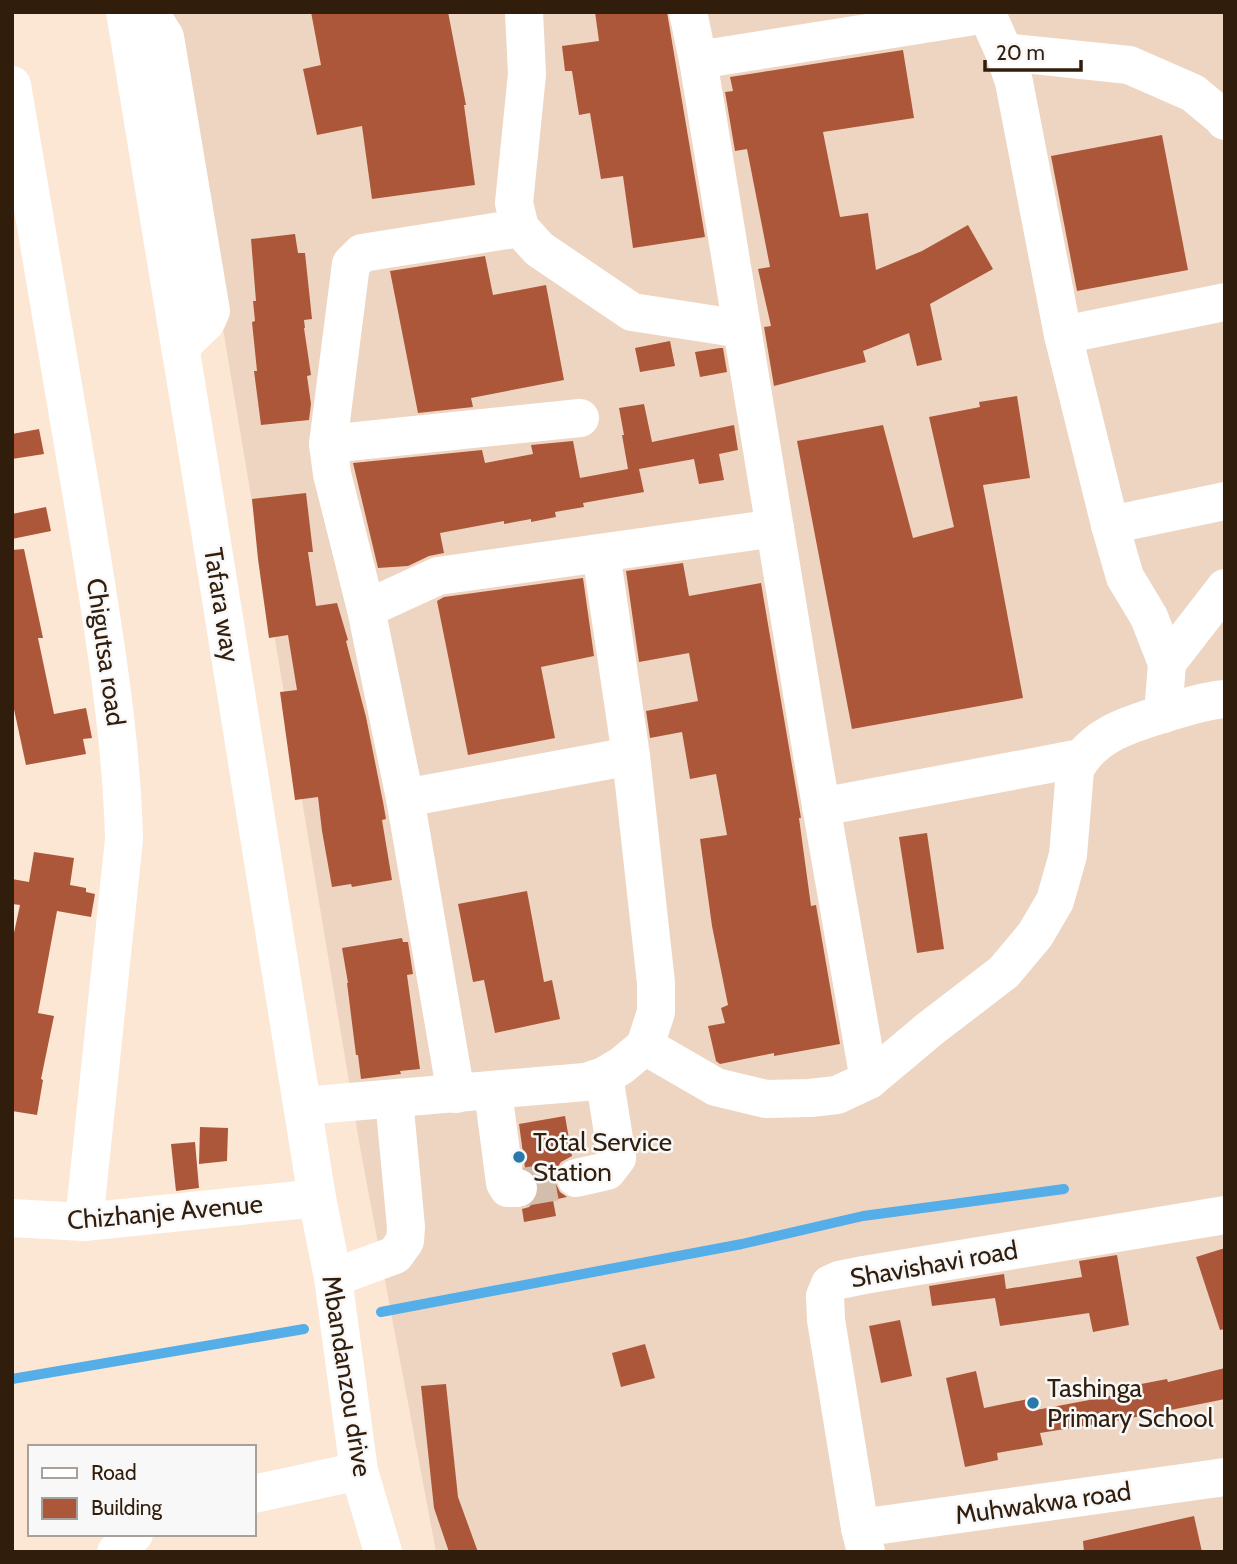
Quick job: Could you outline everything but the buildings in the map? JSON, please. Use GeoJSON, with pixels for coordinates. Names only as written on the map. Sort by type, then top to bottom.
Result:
{"type":"FeatureCollection","features":[{"type":"Feature","properties":{"kind":"street","name":"Tafara way"},"geometry":{"type":"LineString","coordinates":[[125,12],[317,1198]]}},
{"type":"Feature","properties":{"kind":"street"},"geometry":{"type":"LineString","coordinates":[[139,12],[158,26],[166,37],[211,311],[206,322],[180,347]]}},
{"type":"Feature","properties":{"kind":"street"},"geometry":{"type":"LineString","coordinates":[[524,12],[527,74],[514,203],[520,228],[539,249],[632,312],[742,329]]}},
{"type":"Feature","properties":{"kind":"street"},"geometry":{"type":"LineString","coordinates":[[688,12],[869,1080]]}},
{"type":"Feature","properties":{"kind":"street"},"geometry":{"type":"LineString","coordinates":[[698,60],[987,13],[1014,82],[1063,335],[1110,525],[1125,577],[1149,617],[1167,663],[1163,714]]}},
{"type":"Feature","properties":{"kind":"street"},"geometry":{"type":"LineString","coordinates":[[1004,52],[1129,65],[1193,93],[1225,121]]}},
{"type":"Feature","properties":{"kind":"street","name":"Chigutsa road"},"geometry":{"type":"LineString","coordinates":[[12,85],[103,625],[123,796],[124,839],[84,1222]]}},
{"type":"Feature","properties":{"kind":"street"},"geometry":{"type":"LineString","coordinates":[[456,1094],[405,798],[366,609],[332,474],[328,444],[351,264],[362,253],[520,228]]}},
{"type":"Feature","properties":{"kind":"street"},"geometry":{"type":"LineString","coordinates":[[1063,335],[1225,302]]}},
{"type":"Feature","properties":{"kind":"street"},"geometry":{"type":"LineString","coordinates":[[328,444],[580,418]]}},
{"type":"Feature","properties":{"kind":"street"},"geometry":{"type":"LineString","coordinates":[[1110,525],[1225,501]]}},
{"type":"Feature","properties":{"kind":"street"},"geometry":{"type":"LineString","coordinates":[[366,609],[438,576],[775,528]]}},
{"type":"Feature","properties":{"kind":"street"},"geometry":{"type":"LineString","coordinates":[[303,1106],[585,1083],[621,1066],[645,1046],[656,1012],[656,983],[631,756],[601,553]]}},
{"type":"Feature","properties":{"kind":"street"},"geometry":{"type":"LineString","coordinates":[[1167,663],[1225,588]]}},
{"type":"Feature","properties":{"kind":"street"},"geometry":{"type":"LineString","coordinates":[[645,1046],[716,1087],[766,1098],[837,1095],[869,1080],[1003,972],[1035,935],[1055,901],[1068,855],[1075,770],[1081,758],[1101,740],[1139,721],[1203,701],[1225,699]]}},
{"type":"Feature","properties":{"kind":"street"},"geometry":{"type":"LineString","coordinates":[[405,798],[631,756]]}},
{"type":"Feature","properties":{"kind":"street"},"geometry":{"type":"LineString","coordinates":[[821,807],[1081,758]]}},
{"type":"Feature","properties":{"kind":"street"},"geometry":{"type":"LineString","coordinates":[[576,1178],[607,1171],[617,1158],[604,1076]]}},
{"type":"Feature","properties":{"kind":"street"},"geometry":{"type":"LineString","coordinates":[[493,1091],[505,1183],[508,1188],[518,1188]]}},
{"type":"Feature","properties":{"kind":"street"},"geometry":{"type":"LineString","coordinates":[[333,1278],[395,1255],[405,1241],[394,1099]]}},
{"type":"Feature","properties":{"kind":"street","name":"Chizhanje Avenue"},"geometry":{"type":"LineString","coordinates":[[12,1218],[84,1222],[317,1198]]}},
{"type":"Feature","properties":{"kind":"street","name":"Mbandanzou drive"},"geometry":{"type":"LineString","coordinates":[[317,1198],[333,1278],[359,1471],[383,1552]]}},
{"type":"Feature","properties":{"kind":"street","name":"Shavishavi road"},"geometry":{"type":"LineString","coordinates":[[863,1540],[826,1320],[825,1296],[830,1284],[864,1275],[1225,1215]]}},
{"type":"Feature","properties":{"kind":"street"},"geometry":{"type":"LineString","coordinates":[[256,1494],[359,1471]]}},
{"type":"Feature","properties":{"kind":"street","name":"Muhwakwa road"},"geometry":{"type":"LineString","coordinates":[[863,1540],[1225,1477]]}},
{"type":"Feature","properties":{"kind":"street"},"geometry":{"type":"LineString","coordinates":[[116,1552],[132,1536]]}},
{"type":"Feature","properties":{"kind":"shaded area"},"geometry":{"type":"Polygon","coordinates":[[[170,12],[1225,12],[1225,1552],[436,1552],[360,1147],[170,12]]]}},
{"type":"Feature","properties":{"kind":"waterway"},"geometry":{"type":"LineString","coordinates":[[381,1312],[742,1244],[863,1216],[1064,1189]]}},
{"type":"Feature","properties":{"kind":"waterway"},"geometry":{"type":"LineString","coordinates":[[12,1379],[304,1329]]}},
{"type":"Feature","properties":{"kind":"tunnel"},"geometry":{"type":"LineString","coordinates":[[518,1188],[576,1178]]}},
{"type":"Feature","properties":{"kind":"place","name":"Total Service Station"},"geometry":{"type":"Point","coordinates":[519,1157]}},
{"type":"Feature","properties":{"kind":"place","name":"Tashinga Primary School"},"geometry":{"type":"Point","coordinates":[1033,1403]}}]}
